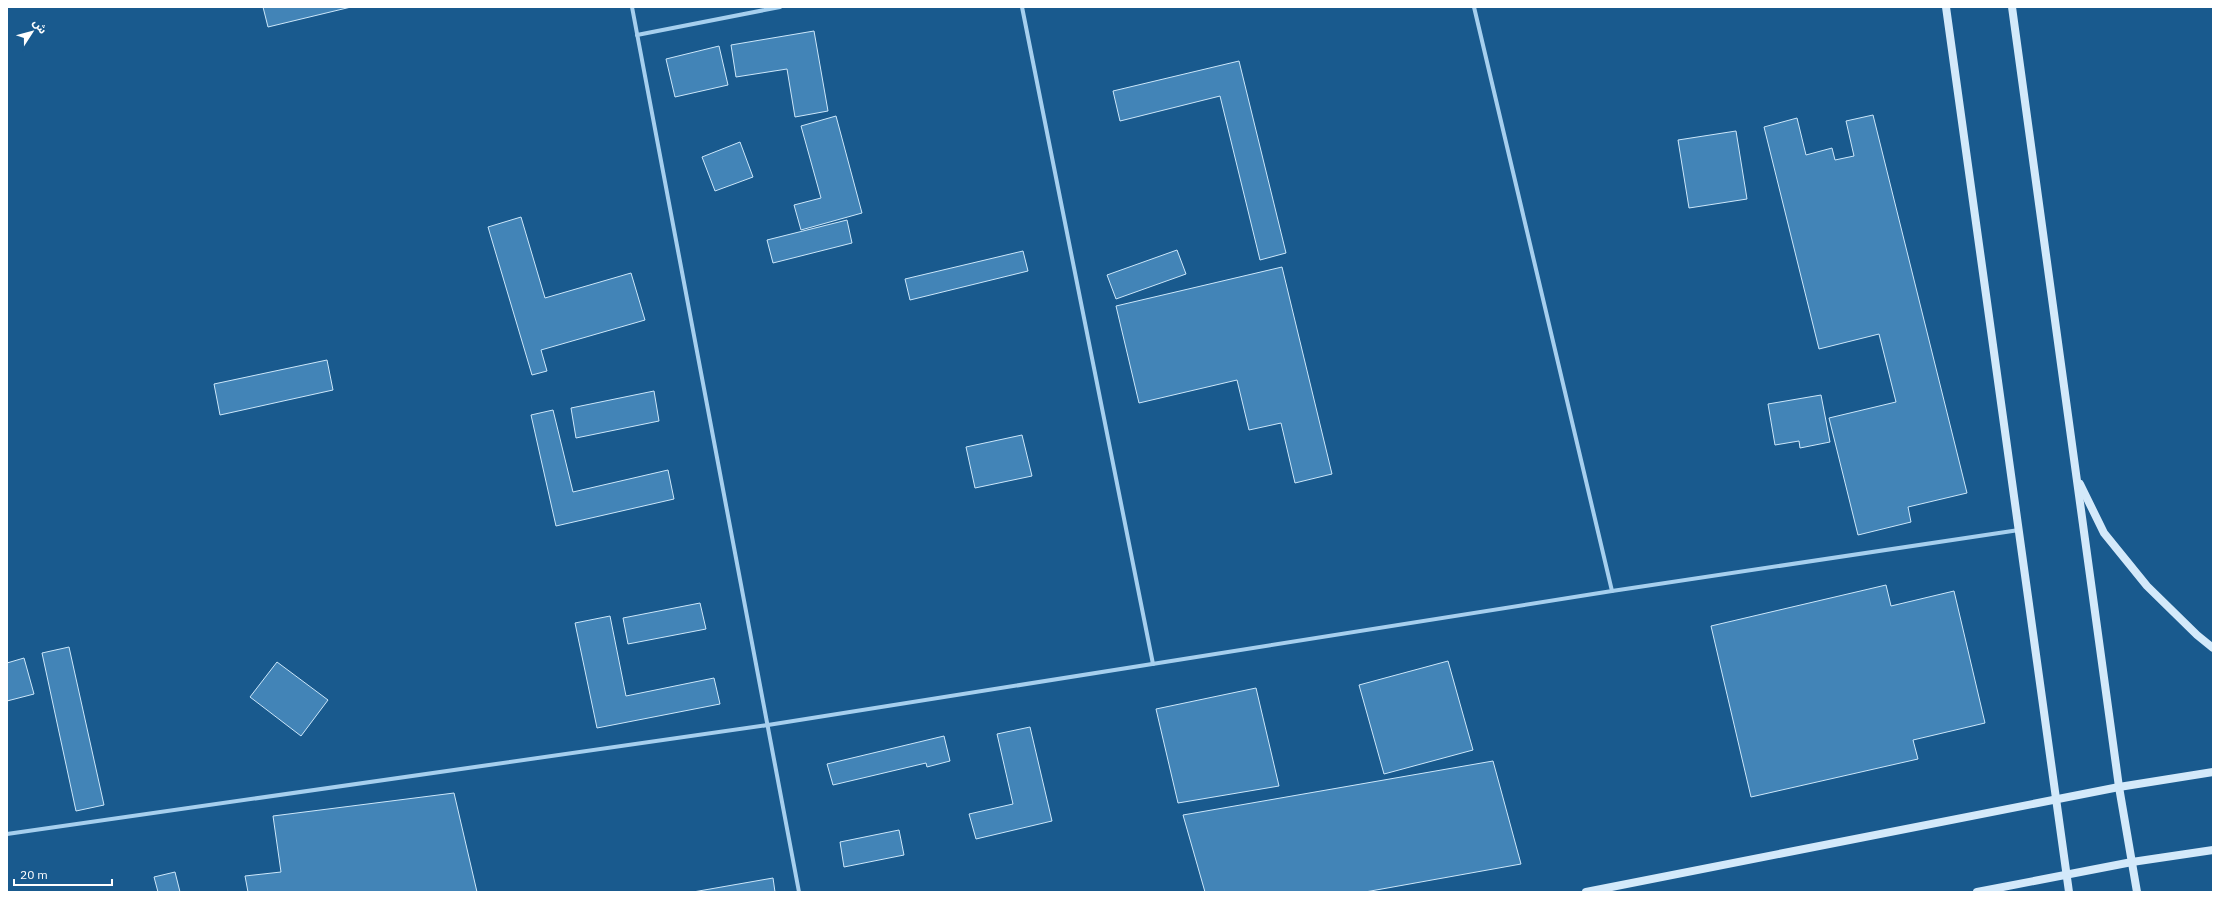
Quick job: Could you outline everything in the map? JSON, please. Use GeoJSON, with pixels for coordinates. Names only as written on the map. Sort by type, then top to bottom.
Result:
{"type":"FeatureCollection","features":[{"type":"Feature","properties":{"kind":"main road"},"geometry":{"type":"LineString","coordinates":[[1946,7],[2055,800],[2069,892]]}},
{"type":"Feature","properties":{"kind":"main road"},"geometry":{"type":"LineString","coordinates":[[2012,7],[2120,787],[2137,892]]}},
{"type":"Feature","properties":{"kind":"main road"},"geometry":{"type":"LineString","coordinates":[[2077,478],[2104,533],[2147,586],[2196,635],[2213,648]]}},
{"type":"Feature","properties":{"kind":"main road"},"geometry":{"type":"LineString","coordinates":[[1586,892],[2120,787],[2213,772]]}},
{"type":"Feature","properties":{"kind":"main road"},"geometry":{"type":"LineString","coordinates":[[1977,892],[2132,862],[2213,850]]}},
{"type":"Feature","properties":{"kind":"street"},"geometry":{"type":"LineString","coordinates":[[632,7],[799,892]]}},
{"type":"Feature","properties":{"kind":"street"},"geometry":{"type":"LineString","coordinates":[[637,35],[780,7]]}},
{"type":"Feature","properties":{"kind":"street"},"geometry":{"type":"LineString","coordinates":[[1022,7],[1153,664]]}},
{"type":"Feature","properties":{"kind":"street"},"geometry":{"type":"LineString","coordinates":[[1474,7],[1612,591]]}},
{"type":"Feature","properties":{"kind":"street"},"geometry":{"type":"LineString","coordinates":[[7,834],[768,725],[1612,591],[2019,530]]}},
{"type":"Feature","properties":{"kind":"building"},"geometry":{"type":"Polygon","coordinates":[[[263,7],[351,7],[268,27],[263,7]]]}},
{"type":"Feature","properties":{"kind":"building"},"geometry":{"type":"Polygon","coordinates":[[[814,31],[828,111],[795,117],[787,69],[736,77],[731,45],[814,31]]]}},
{"type":"Feature","properties":{"kind":"building"},"geometry":{"type":"Polygon","coordinates":[[[719,46],[728,85],[675,97],[666,59],[719,46]]]}},
{"type":"Feature","properties":{"kind":"building"},"geometry":{"type":"Polygon","coordinates":[[[1239,61],[1286,253],[1260,260],[1220,96],[1120,121],[1113,91],[1239,61]]]}},
{"type":"Feature","properties":{"kind":"building"},"geometry":{"type":"Polygon","coordinates":[[[1873,115],[1967,493],[1908,507],[1911,522],[1858,535],[1829,418],[1896,402],[1879,334],[1819,349],[1764,127],[1797,118],[1806,155],[1832,148],[1835,160],[1854,156],[1846,121],[1873,115]]]}},
{"type":"Feature","properties":{"kind":"building"},"geometry":{"type":"Polygon","coordinates":[[[836,116],[862,213],[801,230],[794,205],[821,198],[801,126],[836,116]]]}},
{"type":"Feature","properties":{"kind":"building"},"geometry":{"type":"Polygon","coordinates":[[[1736,131],[1747,199],[1689,208],[1678,140],[1736,131]]]}},
{"type":"Feature","properties":{"kind":"building"},"geometry":{"type":"Polygon","coordinates":[[[740,142],[753,177],[715,191],[702,157],[740,142]]]}},
{"type":"Feature","properties":{"kind":"building"},"geometry":{"type":"Polygon","coordinates":[[[521,217],[545,298],[631,273],[645,320],[541,350],[547,371],[532,375],[488,227],[521,217]]]}},
{"type":"Feature","properties":{"kind":"building"},"geometry":{"type":"Polygon","coordinates":[[[847,220],[852,243],[773,263],[767,240],[847,220]]]}},
{"type":"Feature","properties":{"kind":"building"},"geometry":{"type":"Polygon","coordinates":[[[1177,250],[1186,274],[1116,299],[1107,275],[1177,250]]]}},
{"type":"Feature","properties":{"kind":"building"},"geometry":{"type":"Polygon","coordinates":[[[1023,251],[1028,271],[910,300],[905,279],[1023,251]]]}},
{"type":"Feature","properties":{"kind":"building"},"geometry":{"type":"Polygon","coordinates":[[[1282,267],[1332,474],[1295,483],[1281,423],[1249,430],[1237,380],[1139,403],[1116,306],[1282,267]]]}},
{"type":"Feature","properties":{"kind":"building"},"geometry":{"type":"Polygon","coordinates":[[[327,360],[333,390],[220,415],[214,384],[327,360]]]}},
{"type":"Feature","properties":{"kind":"building"},"geometry":{"type":"Polygon","coordinates":[[[654,391],[659,421],[576,438],[571,408],[654,391]]]}},
{"type":"Feature","properties":{"kind":"building"},"geometry":{"type":"Polygon","coordinates":[[[1821,395],[1830,442],[1800,448],[1799,441],[1775,445],[1768,404],[1821,395]]]}},
{"type":"Feature","properties":{"kind":"building"},"geometry":{"type":"Polygon","coordinates":[[[553,410],[573,492],[668,470],[674,499],[556,526],[531,415],[553,410]]]}},
{"type":"Feature","properties":{"kind":"building"},"geometry":{"type":"Polygon","coordinates":[[[1022,435],[1032,476],[975,488],[966,447],[1022,435]]]}},
{"type":"Feature","properties":{"kind":"building"},"geometry":{"type":"Polygon","coordinates":[[[1886,585],[1891,606],[1954,591],[1985,723],[1913,740],[1918,759],[1751,797],[1711,626],[1886,585]]]}},
{"type":"Feature","properties":{"kind":"building"},"geometry":{"type":"Polygon","coordinates":[[[700,603],[706,629],[628,644],[623,618],[700,603]]]}},
{"type":"Feature","properties":{"kind":"building"},"geometry":{"type":"Polygon","coordinates":[[[610,616],[626,696],[714,678],[720,704],[597,728],[575,623],[610,616]]]}},
{"type":"Feature","properties":{"kind":"building"},"geometry":{"type":"Polygon","coordinates":[[[69,647],[104,805],[76,811],[42,653],[69,647]]]}},
{"type":"Feature","properties":{"kind":"building"},"geometry":{"type":"Polygon","coordinates":[[[24,658],[34,694],[7,701],[7,663],[24,658]]]}},
{"type":"Feature","properties":{"kind":"building"},"geometry":{"type":"Polygon","coordinates":[[[1448,661],[1473,750],[1384,774],[1359,685],[1448,661]]]}},
{"type":"Feature","properties":{"kind":"building"},"geometry":{"type":"Polygon","coordinates":[[[277,662],[328,700],[301,736],[250,697],[277,662]]]}},
{"type":"Feature","properties":{"kind":"building"},"geometry":{"type":"Polygon","coordinates":[[[1256,688],[1279,786],[1178,803],[1156,709],[1256,688]]]}},
{"type":"Feature","properties":{"kind":"building"},"geometry":{"type":"Polygon","coordinates":[[[1030,727],[1052,821],[976,839],[969,814],[1013,804],[997,734],[1030,727]]]}},
{"type":"Feature","properties":{"kind":"building"},"geometry":{"type":"Polygon","coordinates":[[[944,736],[950,761],[927,767],[926,763],[833,785],[827,764],[944,736]]]}},
{"type":"Feature","properties":{"kind":"building"},"geometry":{"type":"Polygon","coordinates":[[[1493,761],[1521,864],[1365,892],[1205,892],[1183,815],[1493,761]]]}},
{"type":"Feature","properties":{"kind":"building"},"geometry":{"type":"Polygon","coordinates":[[[454,793],[477,892],[248,892],[245,876],[281,872],[273,816],[454,793]]]}},
{"type":"Feature","properties":{"kind":"building"},"geometry":{"type":"Polygon","coordinates":[[[899,830],[904,855],[844,867],[840,842],[899,830]]]}},
{"type":"Feature","properties":{"kind":"building"},"geometry":{"type":"Polygon","coordinates":[[[175,872],[180,892],[158,892],[154,877],[175,872]]]}},
{"type":"Feature","properties":{"kind":"building"},"geometry":{"type":"Polygon","coordinates":[[[773,878],[775,892],[693,892],[773,878]]]}}]}
